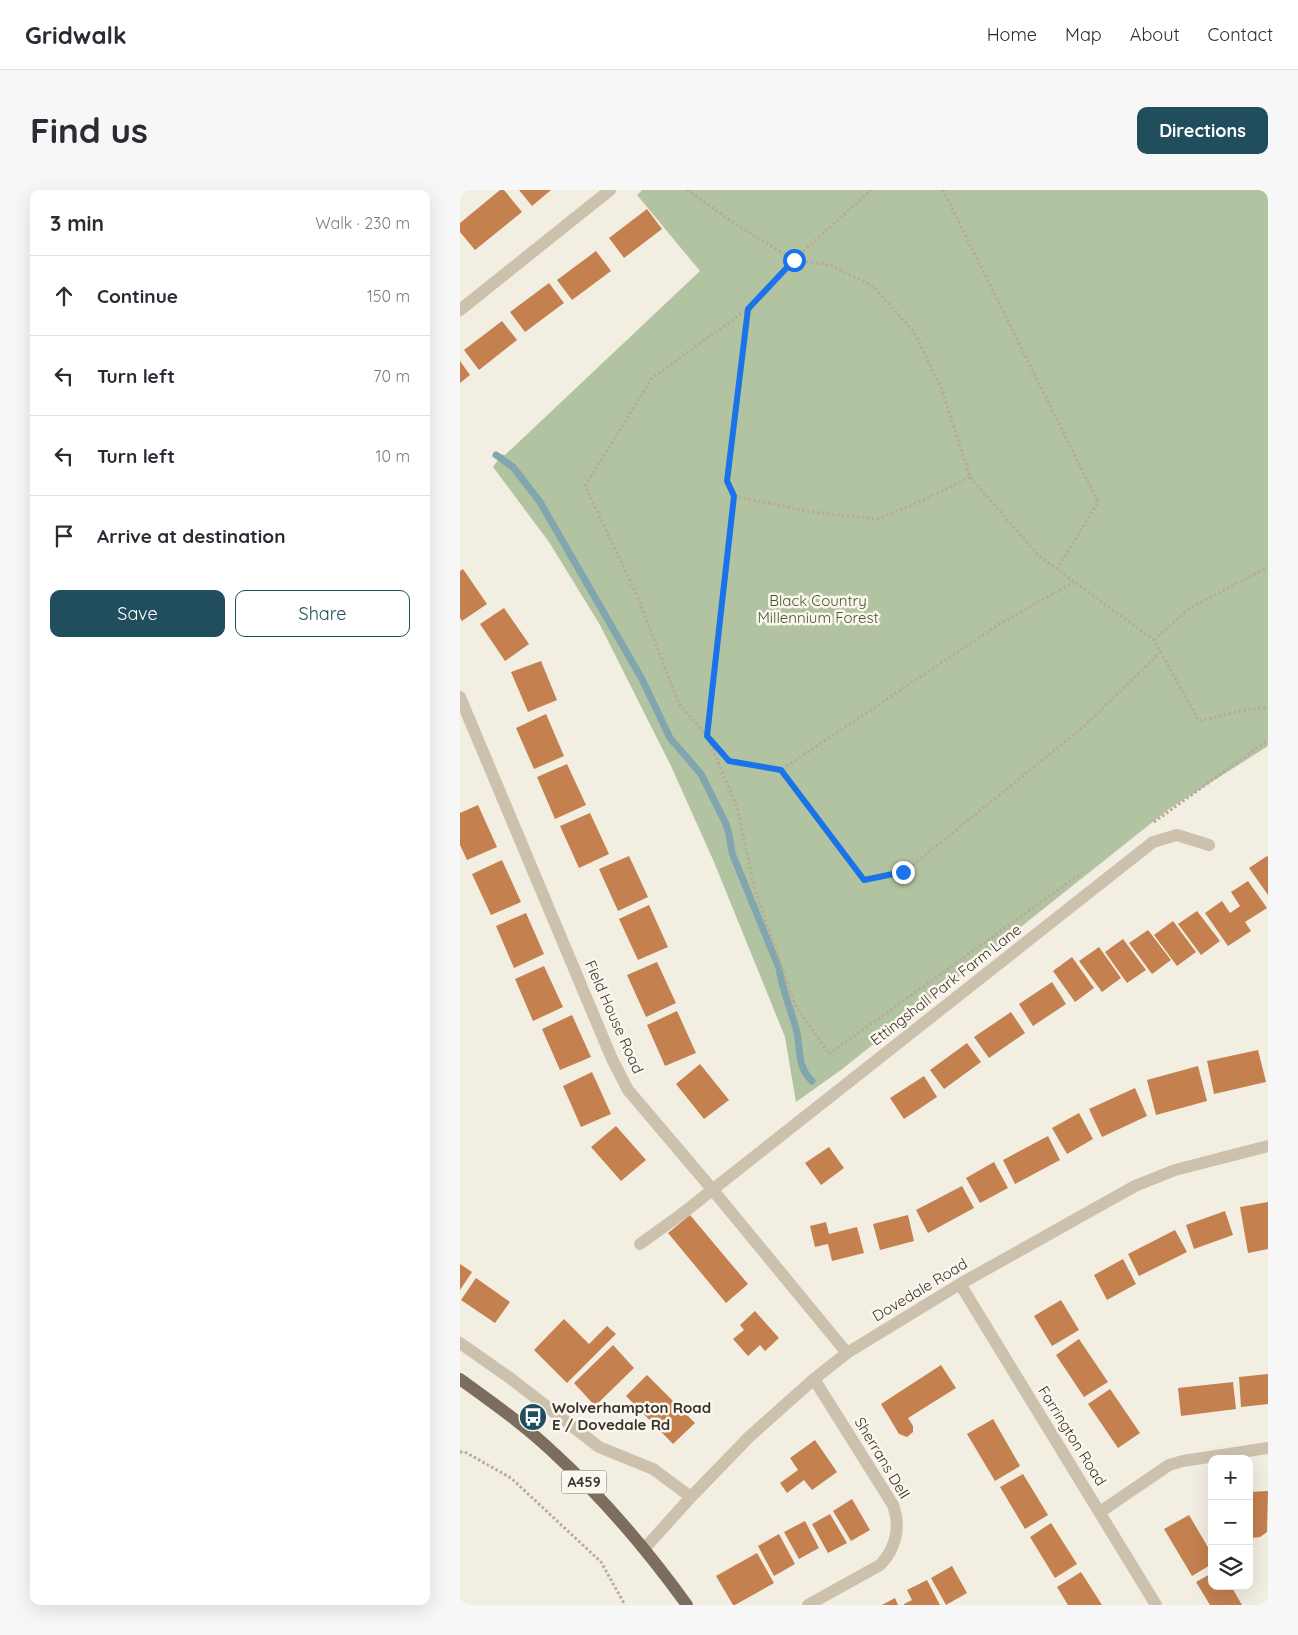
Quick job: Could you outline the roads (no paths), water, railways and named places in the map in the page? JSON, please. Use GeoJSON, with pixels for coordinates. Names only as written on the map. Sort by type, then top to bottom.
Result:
{"type":"FeatureCollection","features":[{"type":"Feature","properties":{"kind":"main road","name":"A459"},"geometry":{"type":"LineString","coordinates":[[460,1378],[521,1424],[556,1454],[588,1486],[644,1549],[688,1605]]}},
{"type":"Feature","properties":{"kind":"street"},"geometry":{"type":"LineString","coordinates":[[460,310],[610,190]]}},
{"type":"Feature","properties":{"kind":"street","name":"Field House Road"},"geometry":{"type":"LineString","coordinates":[[460,696],[612,1059],[628,1090],[847,1353]]}},
{"type":"Feature","properties":{"kind":"street","name":"Ettingshall Park Farm Lane"},"geometry":{"type":"LineString","coordinates":[[640,1244],[683,1213],[1153,842],[1177,835],[1209,845]]}},
{"type":"Feature","properties":{"kind":"street","name":"Dovedale Road"},"geometry":{"type":"LineString","coordinates":[[644,1549],[690,1497],[749,1437],[814,1379],[847,1353],[960,1284],[1136,1186],[1175,1170],[1268,1146]]}},
{"type":"Feature","properties":{"kind":"street","name":"Farrington Road"},"geometry":{"type":"LineString","coordinates":[[960,1284],[1156,1605]]}},
{"type":"Feature","properties":{"kind":"street"},"geometry":{"type":"LineString","coordinates":[[460,1343],[510,1378],[599,1447],[653,1468],[690,1497]]}},
{"type":"Feature","properties":{"kind":"street","name":"Sherrans Dell"},"geometry":{"type":"LineString","coordinates":[[808,1605],[880,1565],[887,1558],[897,1530],[897,1517],[893,1505],[814,1379]]}},
{"type":"Feature","properties":{"kind":"street"},"geometry":{"type":"LineString","coordinates":[[1100,1512],[1169,1465],[1183,1461],[1268,1448]]}},
{"type":"Feature","properties":{"kind":"waterway"},"geometry":{"type":"LineString","coordinates":[[496,455],[513,467],[540,502],[642,679],[670,738],[701,774],[726,824],[732,853],[779,968],[782,985],[797,1033],[800,1059],[804,1070],[812,1081]]}},
{"type":"Feature","properties":{"kind":"place","name":"Wolverhampton Road E / Dovedale Rd"},"geometry":{"type":"Point","coordinates":[533,1417]}},
{"type":"Feature","properties":{"kind":"park label","name":"Black Country Millennium Forest"},"geometry":{"type":"Point","coordinates":[818,610]}}]}
